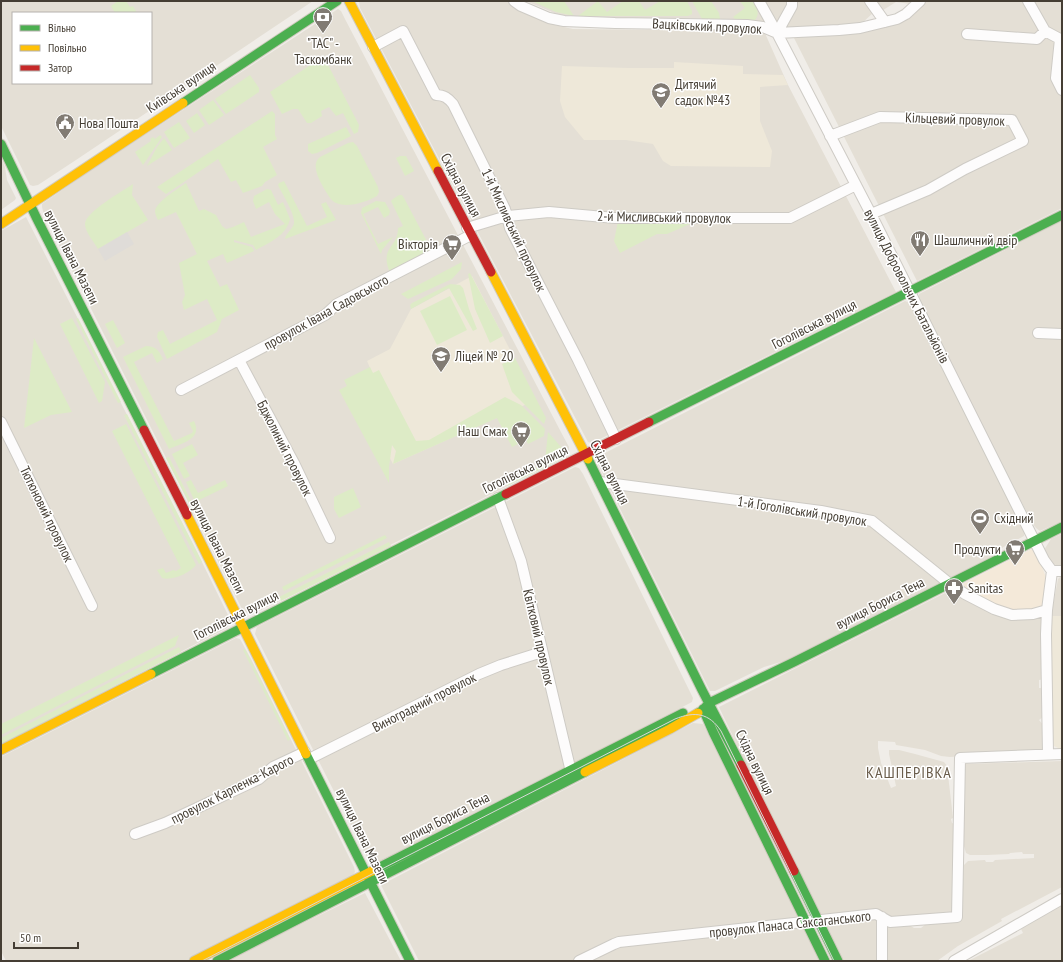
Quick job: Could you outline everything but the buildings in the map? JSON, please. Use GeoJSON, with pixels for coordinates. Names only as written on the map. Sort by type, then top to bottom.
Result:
{"type":"FeatureCollection","features":[{"type":"Feature","properties":{"kind":"street","name":"Київська вулиця"},"geometry":{"type":"LineString","coordinates":[[1,224],[29,202],[324,1]]}},
{"type":"Feature","properties":{"kind":"street","name":"Київська вулиця"},"geometry":{"type":"LineString","coordinates":[[1,217],[29,202],[337,1]]}},
{"type":"Feature","properties":{"kind":"street","name":"Східна вулиця"},"geometry":{"type":"LineString","coordinates":[[342,1],[468,234]]}},
{"type":"Feature","properties":{"kind":"street","name":"Східна вулиця"},"geometry":{"type":"LineString","coordinates":[[349,1],[583,456],[693,685],[705,706],[732,746],[838,961]]}},
{"type":"Feature","properties":{"kind":"street","name":"Вацківський провулок"},"geometry":{"type":"LineString","coordinates":[[514,1],[521,6],[549,18],[564,21],[747,25],[763,27],[777,33],[839,30],[885,22],[906,14],[920,1]]}},
{"type":"Feature","properties":{"kind":"street","name":"вулиця Добровольчих Батальйонів"},"geometry":{"type":"LineString","coordinates":[[759,1],[871,214],[909,292],[1036,540],[1044,560],[1057,571]]}},
{"type":"Feature","properties":{"kind":"street"},"geometry":{"type":"LineString","coordinates":[[777,33],[792,6],[792,1]]}},
{"type":"Feature","properties":{"kind":"street"},"geometry":{"type":"LineString","coordinates":[[870,1],[885,22]]}},
{"type":"Feature","properties":{"kind":"street"},"geometry":{"type":"LineString","coordinates":[[1028,1],[1045,31],[1060,39],[1056,78],[1062,90]]}},
{"type":"Feature","properties":{"kind":"street","name":"1-й Мисливський провулок"},"geometry":{"type":"LineString","coordinates":[[373,48],[403,31],[436,95],[446,97],[453,104],[505,208],[510,228],[578,360],[616,439]]}},
{"type":"Feature","properties":{"kind":"street"},"geometry":{"type":"LineString","coordinates":[[967,34],[1037,39],[1045,31]]}},
{"type":"Feature","properties":{"kind":"street","name":"Кільцевий провулок"},"geometry":{"type":"LineString","coordinates":[[830,136],[880,117],[975,118],[1012,120],[1023,141],[965,169],[928,190],[871,214]]}},
{"type":"Feature","properties":{"kind":"street","name":"вулиця Івана Мазепи"},"geometry":{"type":"LineString","coordinates":[[1,144],[410,961]]}},
{"type":"Feature","properties":{"kind":"street","name":"2-й Мисливський провулок"},"geometry":{"type":"LineString","coordinates":[[468,234],[507,216],[549,212],[615,218],[790,218],[856,186]]}},
{"type":"Feature","properties":{"kind":"street","name":"Гоголівська вулиця"},"geometry":{"type":"LineString","coordinates":[[1,750],[498,498],[1062,215]]}},
{"type":"Feature","properties":{"kind":"street","name":"провулок Івана Садовського"},"geometry":{"type":"LineString","coordinates":[[182,390],[325,314],[337,304],[468,234]]}},
{"type":"Feature","properties":{"kind":"street"},"geometry":{"type":"LineString","coordinates":[[1038,333],[1062,334]]}},
{"type":"Feature","properties":{"kind":"street","name":"Бджолиний провулок"},"geometry":{"type":"LineString","coordinates":[[239,360],[294,463],[330,538]]}},
{"type":"Feature","properties":{"kind":"street","name":"Тютюновий провулок"},"geometry":{"type":"LineString","coordinates":[[1,422],[92,606]]}},
{"type":"Feature","properties":{"kind":"street","name":"Східна вулиця"},"geometry":{"type":"LineString","coordinates":[[583,456],[600,482],[825,961]]}},
{"type":"Feature","properties":{"kind":"street","name":"1-й Гоголівський провулок"},"geometry":{"type":"LineString","coordinates":[[600,482],[820,511],[872,521],[950,584],[965,594],[994,609],[1012,614],[1033,614],[1047,610]]}},
{"type":"Feature","properties":{"kind":"street","name":"Квітковий провулок"},"geometry":{"type":"LineString","coordinates":[[498,498],[521,561],[572,774]]}},
{"type":"Feature","properties":{"kind":"street","name":"вулиця Бориса Тена"},"geometry":{"type":"LineString","coordinates":[[194,961],[366,874],[572,774],[670,729],[705,706],[1062,527]]}},
{"type":"Feature","properties":{"kind":"street"},"geometry":{"type":"LineString","coordinates":[[1048,754],[1047,610],[1057,571]]}},
{"type":"Feature","properties":{"kind":"street","name":"Виноградний провулок"},"geometry":{"type":"LineString","coordinates":[[307,756],[479,674],[501,665],[542,652]]}},
{"type":"Feature","properties":{"kind":"street","name":"провулок Панаса Саксаганського"},"geometry":{"type":"LineString","coordinates":[[579,961],[619,942],[806,923],[876,914],[890,922],[957,917],[960,758],[1062,754]]}},
{"type":"Feature","properties":{"kind":"street","name":"провулок Карпенка-Карого"},"geometry":{"type":"LineString","coordinates":[[135,834],[165,823],[259,779],[273,767],[307,756]]}},
{"type":"Feature","properties":{"kind":"street","name":"вулиця Бориса Тена"},"geometry":{"type":"LineString","coordinates":[[217,961],[370,883],[572,774]]}},
{"type":"Feature","properties":{"kind":"street"},"geometry":{"type":"LineString","coordinates":[[954,961],[1062,899]]}},
{"type":"Feature","properties":{"kind":"street"},"geometry":{"type":"LineString","coordinates":[[882,917],[882,961]]}},
{"type":"Feature","properties":{"kind":"shaded area"},"geometry":{"type":"Polygon","coordinates":[[[1,1],[313,1],[38,185],[30,185],[1,126],[1,1]]]}},
{"type":"Feature","properties":{"kind":"shaded area"},"geometry":{"type":"Polygon","coordinates":[[[359,1],[508,1],[516,7],[555,25],[573,29],[764,31],[788,85],[896,292],[592,443],[588,442],[360,8],[359,1]]]}},
{"type":"Feature","properties":{"kind":"shaded area"},"geometry":{"type":"Polygon","coordinates":[[[526,1],[918,1],[911,4],[896,2],[880,12],[873,13],[861,24],[786,30],[752,21],[690,18],[592,19],[564,17],[526,1]]]}},
{"type":"Feature","properties":{"kind":"shaded area"},"geometry":{"type":"Polygon","coordinates":[[[923,1],[1062,1],[1062,208],[917,281],[794,37],[883,27],[923,1]]]}},
{"type":"Feature","properties":{"kind":"shaded area"},"geometry":{"type":"Polygon","coordinates":[[[338,9],[341,11],[569,447],[569,452],[567,456],[251,615],[244,611],[241,607],[44,215],[42,204],[97,166],[338,9]]]}},
{"type":"Feature","properties":{"kind":"shaded area","name":"Дитячий садок №43"},"geometry":{"type":"Polygon","coordinates":[[[674,62],[743,66],[743,74],[783,75],[788,85],[760,87],[760,121],[772,151],[770,167],[671,166],[663,161],[653,144],[626,140],[584,140],[565,117],[560,101],[562,66],[674,68],[674,62]]]}},
{"type":"Feature","properties":{"kind":"shaded area"},"geometry":{"type":"Polygon","coordinates":[[[1,158],[5,167],[7,180],[16,198],[1,210],[1,158]]]}},
{"type":"Feature","properties":{"kind":"shaded area"},"geometry":{"type":"Polygon","coordinates":[[[26,217],[197,552],[229,617],[230,622],[227,628],[1,744],[1,231],[26,217]]]}},
{"type":"Feature","properties":{"kind":"shaded area"},"geometry":{"type":"Polygon","coordinates":[[[1062,221],[1062,521],[1040,531],[1033,524],[918,301],[919,294],[1062,221]]]}},
{"type":"Feature","properties":{"kind":"shaded area"},"geometry":{"type":"Polygon","coordinates":[[[127,232],[134,244],[105,261],[98,249],[127,232]]]}},
{"type":"Feature","properties":{"kind":"shaded area","name":"Ліцей № 20"},"geometry":{"type":"Polygon","coordinates":[[[472,276],[536,400],[393,464],[349,379],[370,368],[367,361],[390,349],[411,309],[472,276]]]}},
{"type":"Feature","properties":{"kind":"shaded area"},"geometry":{"type":"Polygon","coordinates":[[[905,301],[910,303],[1025,531],[1024,536],[998,550],[994,555],[784,661],[764,667],[715,691],[710,691],[595,458],[905,301]]]}},
{"type":"Feature","properties":{"kind":"shaded area"},"geometry":{"type":"Polygon","coordinates":[[[575,467],[579,468],[583,474],[693,698],[692,702],[375,865],[371,865],[255,634],[257,627],[575,467]]]}},
{"type":"Feature","properties":{"kind":"shaded area"},"geometry":{"type":"Polygon","coordinates":[[[1062,534],[1062,567],[1050,563],[1044,550],[1051,539],[1062,534]]]}},
{"type":"Feature","properties":{"kind":"shaded area"},"geometry":{"type":"Polygon","coordinates":[[[1032,549],[1047,580],[1044,604],[1039,609],[1031,611],[1005,610],[987,603],[961,585],[1032,549]]]}},
{"type":"Feature","properties":{"kind":"shaded area"},"geometry":{"type":"Polygon","coordinates":[[[1062,575],[1062,616],[1051,616],[1058,579],[1062,575]]]}},
{"type":"Feature","properties":{"kind":"shaded area"},"geometry":{"type":"Polygon","coordinates":[[[953,589],[1010,617],[1042,617],[1044,679],[1039,680],[1039,688],[1043,688],[1043,717],[1039,720],[1044,726],[1044,749],[1039,751],[950,757],[941,756],[925,750],[896,745],[895,742],[878,741],[881,763],[891,788],[896,786],[889,750],[899,750],[944,762],[947,766],[953,818],[951,819],[952,823],[955,824],[953,910],[950,913],[940,917],[820,919],[719,707],[953,589]]]}},
{"type":"Feature","properties":{"kind":"shaded area"},"geometry":{"type":"Polygon","coordinates":[[[1051,616],[1062,616],[1062,750],[1054,746],[1053,738],[1051,616]]]}},
{"type":"Feature","properties":{"kind":"shaded area"},"geometry":{"type":"Polygon","coordinates":[[[236,638],[240,639],[251,659],[354,867],[355,872],[352,876],[186,961],[6,961],[1,951],[1,757],[236,638]]]}},
{"type":"Feature","properties":{"kind":"shaded area"},"geometry":{"type":"Polygon","coordinates":[[[693,723],[703,724],[821,961],[419,961],[381,885],[693,723]]]}},
{"type":"Feature","properties":{"kind":"shaded area"},"geometry":{"type":"Polygon","coordinates":[[[1062,761],[1062,887],[1001,919],[1002,921],[958,946],[937,961],[884,961],[885,928],[888,926],[909,925],[914,928],[921,928],[926,924],[945,922],[961,902],[964,865],[968,861],[985,860],[986,862],[993,862],[995,860],[1034,858],[1034,854],[1023,854],[1022,852],[987,855],[970,855],[966,853],[964,846],[960,797],[961,766],[965,764],[1062,761]]]}},
{"type":"Feature","properties":{"kind":"shaded area"},"geometry":{"type":"Polygon","coordinates":[[[365,893],[401,961],[226,961],[365,893]]]}},
{"type":"Feature","properties":{"kind":"shaded area"},"geometry":{"type":"Polygon","coordinates":[[[1062,905],[1062,961],[968,961],[1023,933],[1021,929],[1062,905]]]}},
{"type":"Feature","properties":{"kind":"shaded area"},"geometry":{"type":"Polygon","coordinates":[[[876,920],[878,925],[880,961],[841,961],[823,924],[876,920]]]}},
{"type":"Feature","properties":{"kind":"green space"},"geometry":{"type":"Polygon","coordinates":[[[118,1],[126,1],[130,7],[133,6],[136,12],[114,12],[111,6],[118,1]]]}},
{"type":"Feature","properties":{"kind":"green space"},"geometry":{"type":"Polygon","coordinates":[[[534,1],[564,1],[574,16],[556,12],[534,1]]]}},
{"type":"Feature","properties":{"kind":"green space"},"geometry":{"type":"Polygon","coordinates":[[[598,1],[607,12],[623,1],[639,1],[645,10],[660,1],[687,1],[692,14],[688,16],[578,16],[598,1]]]}},
{"type":"Feature","properties":{"kind":"green space"},"geometry":{"type":"Polygon","coordinates":[[[692,1],[711,1],[719,13],[720,19],[702,19],[692,1]]]}},
{"type":"Feature","properties":{"kind":"green space"},"geometry":{"type":"Polygon","coordinates":[[[740,1],[754,1],[758,13],[755,20],[736,20],[733,17],[745,8],[740,1]]]}},
{"type":"Feature","properties":{"kind":"green space"},"geometry":{"type":"Polygon","coordinates":[[[322,58],[326,61],[359,125],[358,132],[354,134],[343,113],[336,116],[329,107],[321,111],[322,116],[311,123],[307,123],[298,109],[293,109],[282,114],[270,92],[322,58]]]}},
{"type":"Feature","properties":{"kind":"green space"},"geometry":{"type":"Polygon","coordinates":[[[250,75],[259,88],[259,92],[226,114],[215,99],[250,75]]]}},
{"type":"Feature","properties":{"kind":"green space"},"geometry":{"type":"Polygon","coordinates":[[[213,100],[224,115],[209,125],[199,110],[213,100]]]}},
{"type":"Feature","properties":{"kind":"green space"},"geometry":{"type":"Polygon","coordinates":[[[272,111],[275,114],[275,135],[277,139],[263,147],[277,175],[265,182],[262,186],[243,193],[236,180],[231,182],[218,159],[166,194],[157,187],[272,111]]]}},
{"type":"Feature","properties":{"kind":"green space"},"geometry":{"type":"Polygon","coordinates":[[[197,113],[205,125],[194,133],[186,121],[197,113]]]}},
{"type":"Feature","properties":{"kind":"green space"},"geometry":{"type":"Polygon","coordinates":[[[179,122],[190,138],[174,148],[164,132],[179,122]]]}},
{"type":"Feature","properties":{"kind":"green space"},"geometry":{"type":"Polygon","coordinates":[[[346,127],[351,136],[317,153],[312,154],[308,151],[308,144],[346,127]]]}},
{"type":"Feature","properties":{"kind":"green space"},"geometry":{"type":"Polygon","coordinates":[[[160,135],[162,137],[143,165],[135,152],[151,141],[150,139],[153,137],[155,139],[160,135]]]}},
{"type":"Feature","properties":{"kind":"green space"},"geometry":{"type":"Polygon","coordinates":[[[164,138],[172,150],[147,166],[157,147],[164,138]]]}},
{"type":"Feature","properties":{"kind":"green space"},"geometry":{"type":"Polygon","coordinates":[[[353,142],[357,146],[378,187],[379,192],[377,196],[366,201],[346,205],[339,204],[330,198],[321,183],[316,171],[317,161],[320,157],[353,142]]]}},
{"type":"Feature","properties":{"kind":"green space"},"geometry":{"type":"Polygon","coordinates":[[[406,156],[414,171],[405,176],[396,158],[406,156]]]}},
{"type":"Feature","properties":{"kind":"green space"},"geometry":{"type":"Polygon","coordinates":[[[284,181],[307,226],[327,217],[321,204],[326,202],[336,220],[285,239],[294,223],[294,219],[278,185],[284,181]]]}},
{"type":"Feature","properties":{"kind":"green space"},"geometry":{"type":"Polygon","coordinates":[[[186,183],[199,211],[204,209],[216,215],[222,226],[226,229],[244,222],[251,237],[285,224],[275,214],[269,202],[256,209],[253,201],[254,196],[267,189],[271,190],[278,205],[283,202],[290,219],[285,230],[277,238],[256,250],[253,245],[234,240],[234,242],[252,247],[254,251],[227,263],[223,254],[207,261],[220,287],[227,284],[239,310],[222,319],[217,332],[167,359],[157,337],[158,332],[163,330],[170,344],[217,320],[207,299],[184,310],[182,302],[185,295],[179,263],[197,254],[176,212],[158,220],[155,213],[156,207],[159,204],[186,183]]]}},
{"type":"Feature","properties":{"kind":"green space"},"geometry":{"type":"Polygon","coordinates":[[[133,184],[132,195],[148,220],[98,249],[86,230],[85,224],[87,219],[98,208],[133,184]]]}},
{"type":"Feature","properties":{"kind":"green space"},"geometry":{"type":"Polygon","coordinates":[[[399,195],[402,195],[404,198],[432,251],[390,273],[387,264],[388,252],[395,240],[398,228],[403,226],[391,201],[399,195]]]}},
{"type":"Feature","properties":{"kind":"green space"},"geometry":{"type":"Polygon","coordinates":[[[376,201],[385,202],[390,211],[389,215],[384,218],[378,207],[363,214],[378,244],[393,237],[382,250],[381,254],[361,213],[362,208],[376,201]]]}},
{"type":"Feature","properties":{"kind":"green space"},"geometry":{"type":"Polygon","coordinates":[[[618,221],[689,221],[690,224],[667,234],[657,234],[620,253],[614,241],[618,221]]]}},
{"type":"Feature","properties":{"kind":"green space"},"geometry":{"type":"Polygon","coordinates":[[[462,262],[461,269],[452,279],[408,299],[401,294],[462,262]]]}},
{"type":"Feature","properties":{"kind":"green space"},"geometry":{"type":"Polygon","coordinates":[[[470,273],[503,336],[490,343],[475,309],[468,274],[470,273]]]}},
{"type":"Feature","properties":{"kind":"green space"},"geometry":{"type":"Polygon","coordinates":[[[450,284],[460,285],[463,288],[477,329],[473,331],[449,288],[411,309],[410,305],[412,303],[450,284]]]}},
{"type":"Feature","properties":{"kind":"green space"},"geometry":{"type":"Polygon","coordinates":[[[450,296],[467,330],[437,345],[420,311],[450,296]]]}},
{"type":"Feature","properties":{"kind":"green space"},"geometry":{"type":"Polygon","coordinates":[[[72,318],[105,382],[102,401],[99,403],[60,324],[72,318]]]}},
{"type":"Feature","properties":{"kind":"green space"},"geometry":{"type":"Polygon","coordinates":[[[78,318],[121,402],[118,403],[76,319],[78,318]]]}},
{"type":"Feature","properties":{"kind":"green space"},"geometry":{"type":"Polygon","coordinates":[[[113,320],[125,343],[117,348],[105,324],[113,320]]]}},
{"type":"Feature","properties":{"kind":"green space"},"geometry":{"type":"Polygon","coordinates":[[[34,338],[72,412],[51,415],[24,428],[34,338]]]}},
{"type":"Feature","properties":{"kind":"green space"},"geometry":{"type":"Polygon","coordinates":[[[146,346],[157,350],[163,359],[157,363],[152,353],[134,362],[174,441],[192,433],[193,431],[189,423],[194,421],[196,427],[196,432],[190,440],[169,449],[123,357],[146,346]]]}},
{"type":"Feature","properties":{"kind":"green space"},"geometry":{"type":"Polygon","coordinates":[[[515,358],[546,418],[544,424],[512,392],[502,364],[515,358]]]}},
{"type":"Feature","properties":{"kind":"green space"},"geometry":{"type":"Polygon","coordinates":[[[370,367],[373,373],[379,370],[416,441],[429,440],[505,397],[521,405],[545,429],[544,436],[528,444],[526,440],[512,447],[497,418],[393,464],[396,451],[392,445],[389,467],[389,483],[339,390],[347,386],[344,380],[370,367]]]}},
{"type":"Feature","properties":{"kind":"green space"},"geometry":{"type":"Polygon","coordinates":[[[127,414],[202,562],[199,564],[124,415],[127,414]]]}},
{"type":"Feature","properties":{"kind":"green space"},"geometry":{"type":"Polygon","coordinates":[[[126,424],[196,565],[190,571],[180,576],[166,579],[162,578],[157,570],[163,568],[166,573],[173,570],[176,571],[181,568],[112,431],[126,424]]]}},
{"type":"Feature","properties":{"kind":"green space"},"geometry":{"type":"Polygon","coordinates":[[[548,432],[562,448],[561,452],[545,461],[548,432]]]}},
{"type":"Feature","properties":{"kind":"green space"},"geometry":{"type":"Polygon","coordinates":[[[192,444],[198,455],[183,463],[190,476],[184,479],[172,454],[192,444]]]}},
{"type":"Feature","properties":{"kind":"green space"},"geometry":{"type":"Polygon","coordinates":[[[562,455],[563,458],[507,486],[506,483],[562,455]]]}},
{"type":"Feature","properties":{"kind":"green space"},"geometry":{"type":"Polygon","coordinates":[[[169,457],[201,521],[199,522],[166,458],[169,457]]]}},
{"type":"Feature","properties":{"kind":"green space"},"geometry":{"type":"Polygon","coordinates":[[[191,480],[198,493],[225,480],[228,486],[195,502],[186,482],[191,480]]]}},
{"type":"Feature","properties":{"kind":"green space"},"geometry":{"type":"Polygon","coordinates":[[[353,488],[361,507],[339,518],[334,509],[334,497],[353,488]]]}},
{"type":"Feature","properties":{"kind":"green space"},"geometry":{"type":"Polygon","coordinates":[[[385,535],[387,538],[284,591],[282,587],[385,535]]]}},
{"type":"Feature","properties":{"kind":"green space"},"geometry":{"type":"Polygon","coordinates":[[[389,542],[391,546],[281,601],[279,597],[389,542]]]}},
{"type":"Feature","properties":{"kind":"green space"},"geometry":{"type":"Polygon","coordinates":[[[179,635],[175,646],[1,735],[1,724],[179,635]]]}},
{"type":"Feature","properties":{"kind":"green space"},"geometry":{"type":"Polygon","coordinates":[[[179,647],[181,652],[1,744],[1,738],[179,647]]]}},
{"type":"Feature","properties":{"kind":"green space"},"geometry":{"type":"Polygon","coordinates":[[[245,649],[290,739],[288,741],[243,650],[245,649]]]}},
{"type":"Feature","properties":{"kind":"tram line"},"geometry":{"type":"LineString","coordinates":[[202,961],[675,719],[689,715],[701,715],[706,717],[712,720],[721,731],[834,961]]}},
{"type":"Feature","properties":{"kind":"traffic: fast"},"geometry":{"type":"LineString","coordinates":[[183,103],[337,1]]}},
{"type":"Feature","properties":{"kind":"traffic: fast"},"geometry":{"type":"LineString","coordinates":[[1,144],[37,219],[144,430]]}},
{"type":"Feature","properties":{"kind":"traffic: fast"},"geometry":{"type":"LineString","coordinates":[[649,422],[1062,215]]}},
{"type":"Feature","properties":{"kind":"traffic: fast"},"geometry":{"type":"LineString","coordinates":[[588,459],[702,690],[741,765]]}},
{"type":"Feature","properties":{"kind":"traffic: fast"},"geometry":{"type":"LineString","coordinates":[[151,674],[506,494]]}},
{"type":"Feature","properties":{"kind":"traffic: fast"},"geometry":{"type":"LineString","coordinates":[[698,713],[709,703],[794,662],[1062,527]]}},
{"type":"Feature","properties":{"kind":"traffic: fast"},"geometry":{"type":"LineString","coordinates":[[703,709],[825,961]]}},
{"type":"Feature","properties":{"kind":"traffic: fast"},"geometry":{"type":"LineString","coordinates":[[372,871],[683,713]]}},
{"type":"Feature","properties":{"kind":"traffic: fast"},"geometry":{"type":"LineString","coordinates":[[306,754],[410,961]]}},
{"type":"Feature","properties":{"kind":"traffic: fast"},"geometry":{"type":"LineString","coordinates":[[217,961],[585,772]]}},
{"type":"Feature","properties":{"kind":"traffic: fast"},"geometry":{"type":"LineString","coordinates":[[794,871],[838,961]]}},
{"type":"Feature","properties":{"kind":"traffic: slow"},"geometry":{"type":"LineString","coordinates":[[349,1],[438,171]]}},
{"type":"Feature","properties":{"kind":"traffic: slow"},"geometry":{"type":"LineString","coordinates":[[1,224],[183,103]]}},
{"type":"Feature","properties":{"kind":"traffic: slow"},"geometry":{"type":"LineString","coordinates":[[491,272],[588,459]]}},
{"type":"Feature","properties":{"kind":"traffic: slow"},"geometry":{"type":"LineString","coordinates":[[187,515],[306,754]]}},
{"type":"Feature","properties":{"kind":"traffic: slow"},"geometry":{"type":"LineString","coordinates":[[1,750],[151,674]]}},
{"type":"Feature","properties":{"kind":"traffic: slow"},"geometry":{"type":"LineString","coordinates":[[585,772],[670,729],[698,713]]}},
{"type":"Feature","properties":{"kind":"traffic: slow"},"geometry":{"type":"LineString","coordinates":[[194,961],[372,871]]}},
{"type":"Feature","properties":{"kind":"traffic: jam"},"geometry":{"type":"LineString","coordinates":[[438,171],[491,272]]}},
{"type":"Feature","properties":{"kind":"traffic: jam"},"geometry":{"type":"LineString","coordinates":[[506,494],[649,422]]}},
{"type":"Feature","properties":{"kind":"traffic: jam"},"geometry":{"type":"LineString","coordinates":[[144,430],[187,515]]}},
{"type":"Feature","properties":{"kind":"traffic: jam"},"geometry":{"type":"LineString","coordinates":[[741,765],[794,871]]}},
{"type":"Feature","properties":{"kind":"place","name":"\"ТАС\" - Таскомбанк"},"geometry":{"type":"Point","coordinates":[323,34]}},
{"type":"Feature","properties":{"kind":"place","name":"Дитячий садок №43"},"geometry":{"type":"Point","coordinates":[661,109]}},
{"type":"Feature","properties":{"kind":"place","name":"Нова Пошта"},"geometry":{"type":"Point","coordinates":[65,140]}},
{"type":"Feature","properties":{"kind":"place","name":"Шашличний двір"},"geometry":{"type":"Point","coordinates":[920,257]}},
{"type":"Feature","properties":{"kind":"place","name":"Вікторія"},"geometry":{"type":"Point","coordinates":[452,261]}},
{"type":"Feature","properties":{"kind":"place","name":"Ліцей № 20"},"geometry":{"type":"Point","coordinates":[441,373]}},
{"type":"Feature","properties":{"kind":"place","name":"Наш Смак"},"geometry":{"type":"Point","coordinates":[521,448]}},
{"type":"Feature","properties":{"kind":"place","name":"Східний"},"geometry":{"type":"Point","coordinates":[980,535]}},
{"type":"Feature","properties":{"kind":"place","name":"Продукти"},"geometry":{"type":"Point","coordinates":[1015,566]}},
{"type":"Feature","properties":{"kind":"place","name":"Sanitas"},"geometry":{"type":"Point","coordinates":[954,605]}},
{"type":"Feature","properties":{"kind":"district","name":"КАШПЕРІВКА"},"geometry":{"type":"Point","coordinates":[909,772]}}]}
